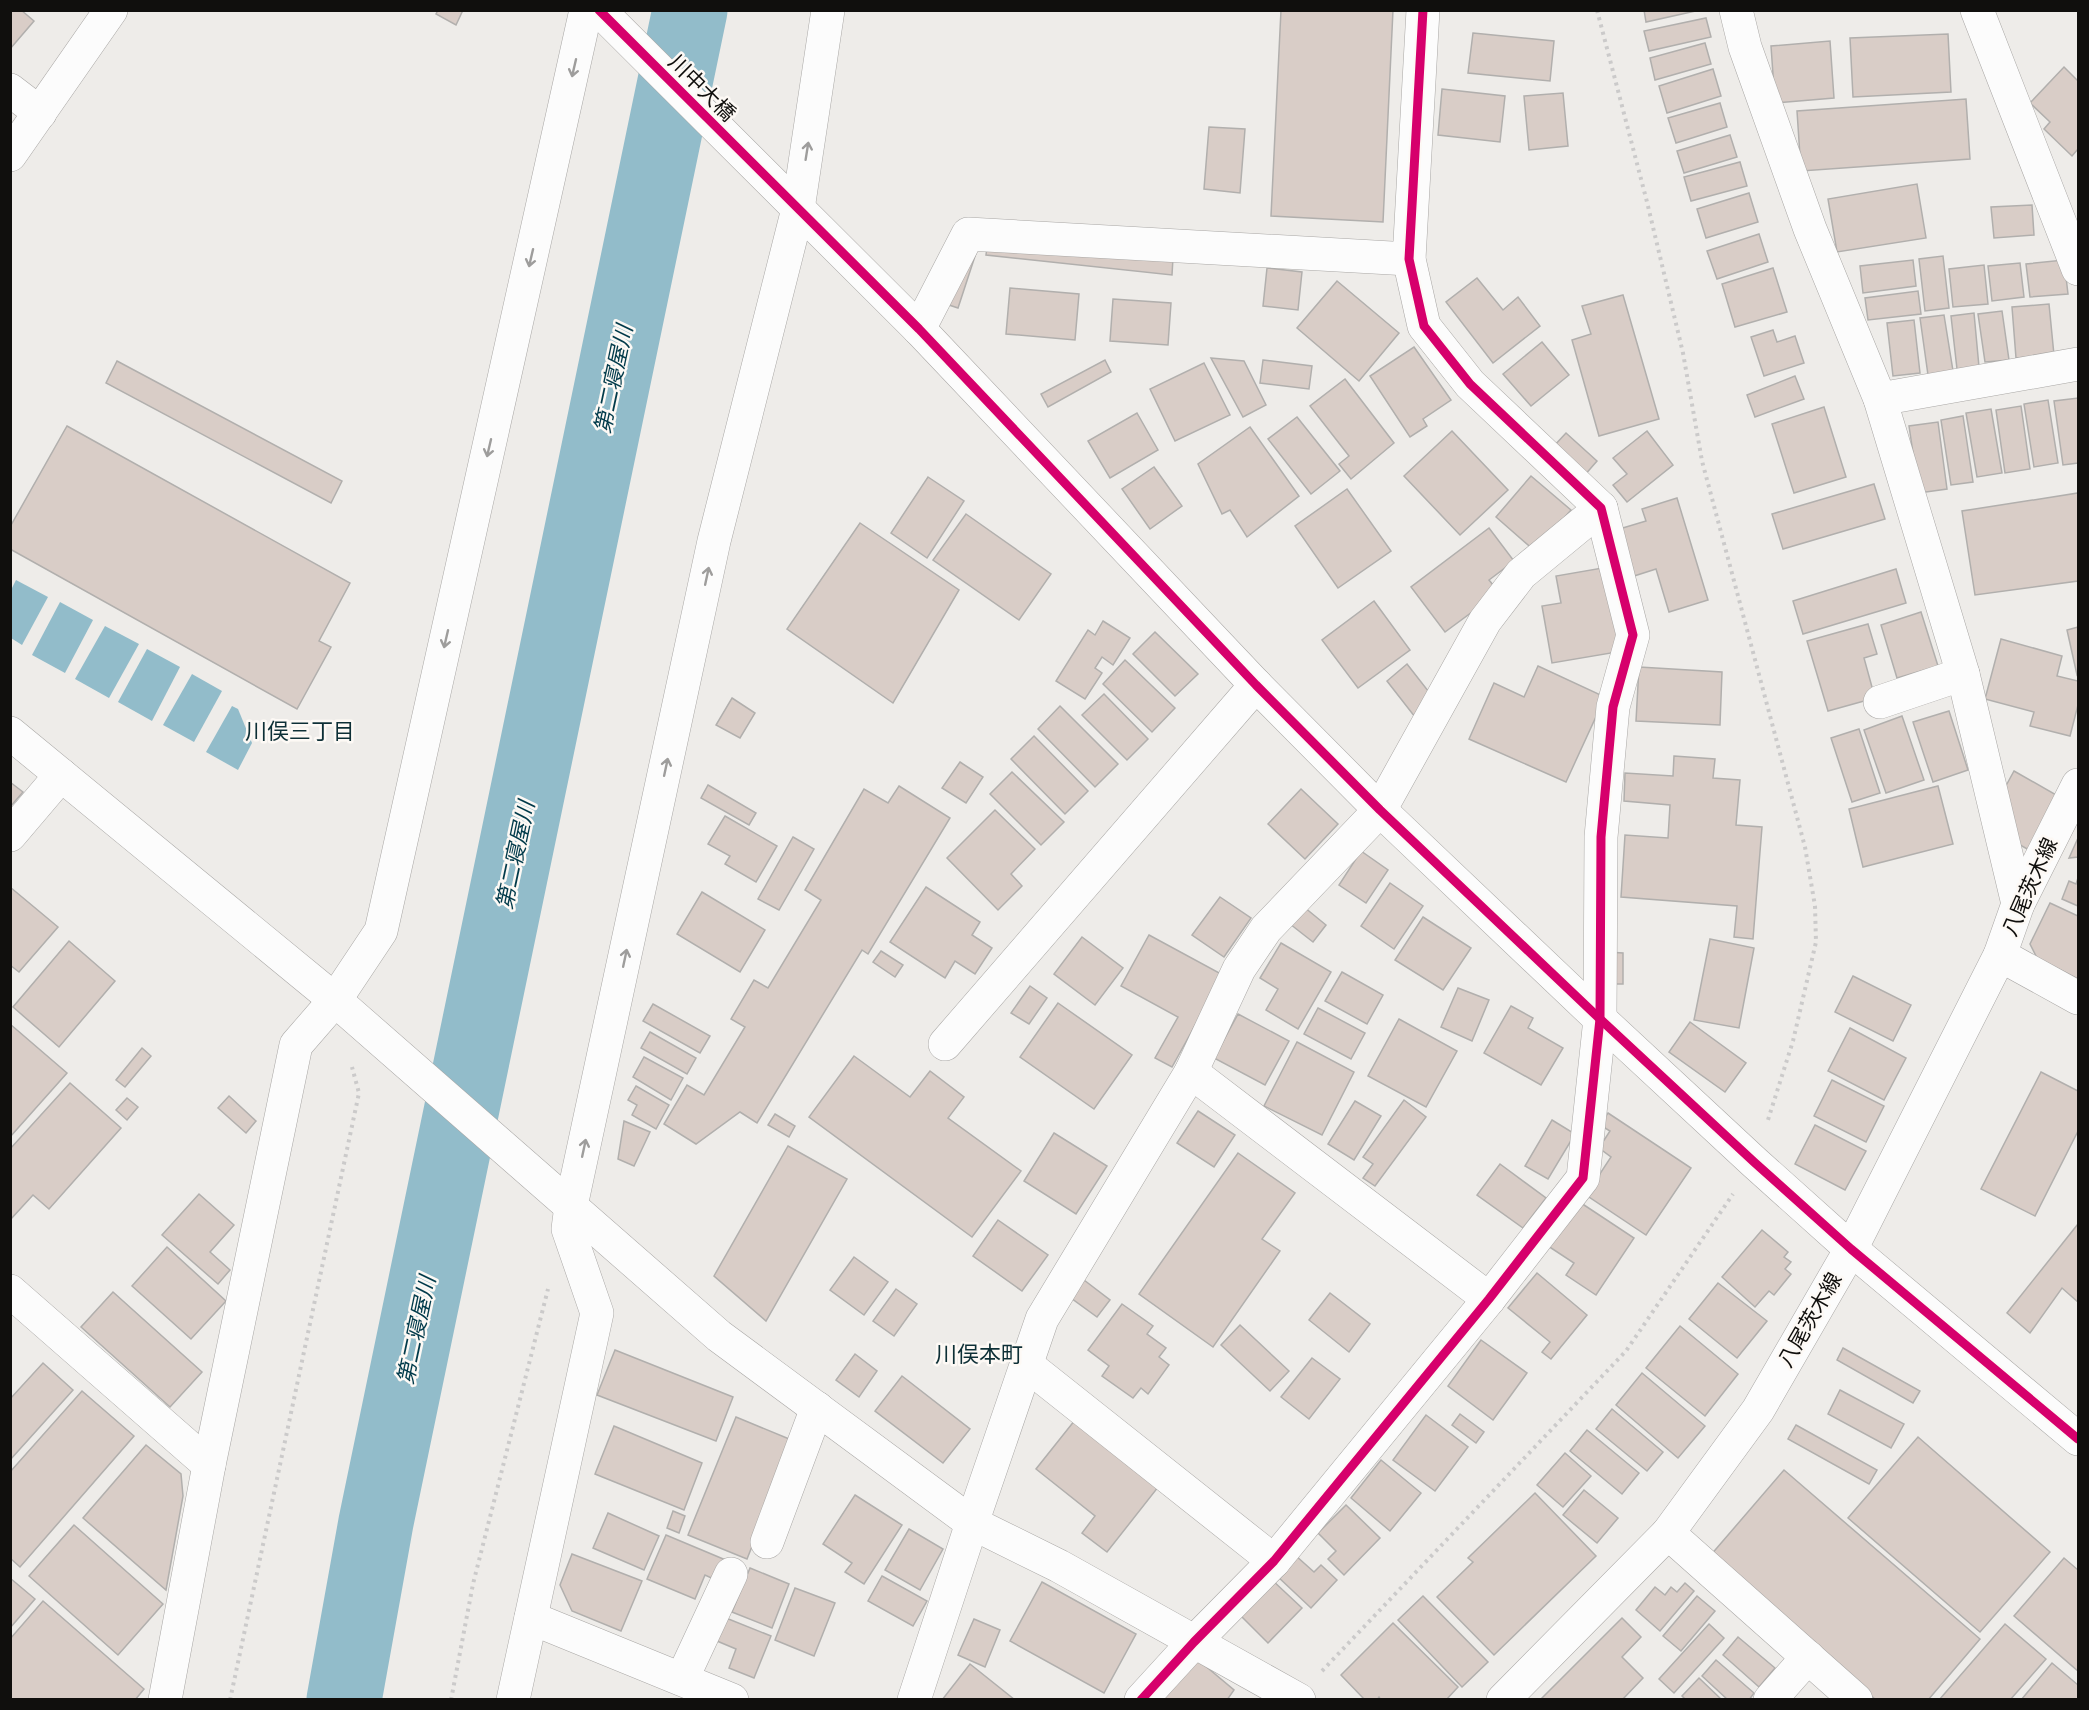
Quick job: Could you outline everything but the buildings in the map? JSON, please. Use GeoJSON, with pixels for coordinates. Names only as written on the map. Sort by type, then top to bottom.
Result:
{"type":"FeatureCollection","features":[{"type":"Feature","properties":{"kind":"street"},"geometry":{"type":"LineString","coordinates":[[10,155],[111,10]]}},
{"type":"Feature","properties":{"kind":"street"},"geometry":{"type":"LineString","coordinates":[[165,1700],[209,1465],[296,1045],[335,1000],[381,931],[586,10]]}},
{"type":"Feature","properties":{"kind":"street","name":"川中大橋"},"geometry":{"type":"LineString","coordinates":[[599,10],[919,329],[1256,685],[1380,810],[1754,1162],[1851,1249],[2079,1439]]}},
{"type":"Feature","properties":{"kind":"street"},"geometry":{"type":"LineString","coordinates":[[513,1700],[597,1313],[568,1229],[572,1206],[828,10]]}},
{"type":"Feature","properties":{"kind":"street"},"geometry":{"type":"LineString","coordinates":[[1141,1700],[1194,1642],[1274,1561],[1489,1299],[1583,1178],[1600,1019],[1601,837],[1613,707],[1633,635],[1601,508],[1470,384],[1424,326],[1409,259],[1423,10]]}},
{"type":"Feature","properties":{"kind":"street"},"geometry":{"type":"LineString","coordinates":[[1736,10],[1745,47],[1810,229],[1880,399],[1963,674],[2018,904]]}},
{"type":"Feature","properties":{"kind":"street"},"geometry":{"type":"LineString","coordinates":[[1977,10],[2070,218],[2079,269]]}},
{"type":"Feature","properties":{"kind":"street"},"geometry":{"type":"LineString","coordinates":[[10,90],[40,113]]}},
{"type":"Feature","properties":{"kind":"street"},"geometry":{"type":"LineString","coordinates":[[919,329],[968,234],[1409,259]]}},
{"type":"Feature","properties":{"kind":"street"},"geometry":{"type":"LineString","coordinates":[[1880,399],[2079,364]]}},
{"type":"Feature","properties":{"kind":"street"},"geometry":{"type":"LineString","coordinates":[[914,1700],[1042,1319],[1191,1072],[1239,969],[1266,929],[1380,810],[1485,621],[1521,574],[1601,508]]}},
{"type":"Feature","properties":{"kind":"street"},"geometry":{"type":"LineString","coordinates":[[1880,702],[1963,674]]}},
{"type":"Feature","properties":{"kind":"street"},"geometry":{"type":"LineString","coordinates":[[945,1044],[1256,685]]}},
{"type":"Feature","properties":{"kind":"street"},"geometry":{"type":"LineString","coordinates":[[10,733],[335,1000],[719,1335],[972,1522],[1059,1566],[1297,1699]]}},
{"type":"Feature","properties":{"kind":"street"},"geometry":{"type":"LineString","coordinates":[[10,835],[62,775]]}},
{"type":"Feature","properties":{"kind":"street","name":"八尾茨木線"},"geometry":{"type":"LineString","coordinates":[[1503,1700],[1668,1533],[1758,1410],[1851,1249],[2000,955],[2018,904],[2079,785]]}},
{"type":"Feature","properties":{"kind":"street"},"geometry":{"type":"LineString","coordinates":[[2000,955],[2079,998]]}},
{"type":"Feature","properties":{"kind":"street"},"geometry":{"type":"LineString","coordinates":[[1191,1072],[1489,1299]]}},
{"type":"Feature","properties":{"kind":"street"},"geometry":{"type":"LineString","coordinates":[[10,1291],[209,1465]]}},
{"type":"Feature","properties":{"kind":"street"},"geometry":{"type":"LineString","coordinates":[[1027,1365],[1274,1561]]}},
{"type":"Feature","properties":{"kind":"street"},"geometry":{"type":"LineString","coordinates":[[767,1542],[817,1408]]}},
{"type":"Feature","properties":{"kind":"street"},"geometry":{"type":"LineString","coordinates":[[1668,1533],[1856,1700]]}},
{"type":"Feature","properties":{"kind":"street"},"geometry":{"type":"LineString","coordinates":[[682,1679],[731,1574]]}},
{"type":"Feature","properties":{"kind":"street"},"geometry":{"type":"LineString","coordinates":[[531,1618],[732,1700]]}},
{"type":"Feature","properties":{"kind":"street"},"geometry":{"type":"LineString","coordinates":[[1770,1700],[1808,1657]]}},
{"type":"Feature","properties":{"kind":"path"},"geometry":{"type":"LineString","coordinates":[[1297,1699],[1626,1351],[1754,1162],[1793,1041],[1816,942],[1815,906],[1805,847],[1702,461],[1683,353],[1647,202],[1597,10]]}},
{"type":"Feature","properties":{"kind":"path"},"geometry":{"type":"LineString","coordinates":[[230,1700],[359,1093],[351,1062]]}},
{"type":"Feature","properties":{"kind":"path"},"geometry":{"type":"LineString","coordinates":[[451,1700],[472,1584],[549,1284]]}},
{"type":"Feature","properties":{"kind":"water"},"geometry":{"type":"Polygon","coordinates":[[[16,580],[48,597],[22,645],[11,638],[11,590],[16,580]]]}},
{"type":"Feature","properties":{"kind":"water"},"geometry":{"type":"Polygon","coordinates":[[[60,602],[93,620],[65,673],[32,655],[60,602]]]}},
{"type":"Feature","properties":{"kind":"water"},"geometry":{"type":"Polygon","coordinates":[[[105,626],[139,644],[109,698],[75,679],[105,626]]]}},
{"type":"Feature","properties":{"kind":"water"},"geometry":{"type":"Polygon","coordinates":[[[147,649],[180,667],[152,721],[118,702],[147,649]]]}},
{"type":"Feature","properties":{"kind":"water"},"geometry":{"type":"Polygon","coordinates":[[[192,674],[222,691],[194,742],[163,725],[192,674]]]}},
{"type":"Feature","properties":{"kind":"water"},"geometry":{"type":"Polygon","coordinates":[[[232,706],[238,709],[252,743],[238,770],[206,752],[232,706]]]}},
{"type":"Feature","properties":{"kind":"waterway","name":"第二寝屋川"},"geometry":{"type":"LineString","coordinates":[[344,1700],[376,1522],[690,10]]}},
{"type":"Feature","properties":{"kind":"cycle path"},"geometry":{"type":"LineString","coordinates":[[599,10],[919,329],[1256,685],[1380,810],[1754,1162],[1851,1249],[2078,1439]]}},
{"type":"Feature","properties":{"kind":"cycle path"},"geometry":{"type":"LineString","coordinates":[[1141,1700],[1194,1642],[1274,1561],[1489,1299],[1583,1178],[1600,1019],[1601,837],[1613,707],[1633,635],[1601,508],[1470,384],[1424,326],[1409,259],[1423,10]]}},
{"type":"Feature","properties":{"kind":"district","name":"川俣三丁目"},"geometry":{"type":"Point","coordinates":[300,731]}},
{"type":"Feature","properties":{"kind":"district","name":"川俣本町"},"geometry":{"type":"Point","coordinates":[979,1354]}}]}
